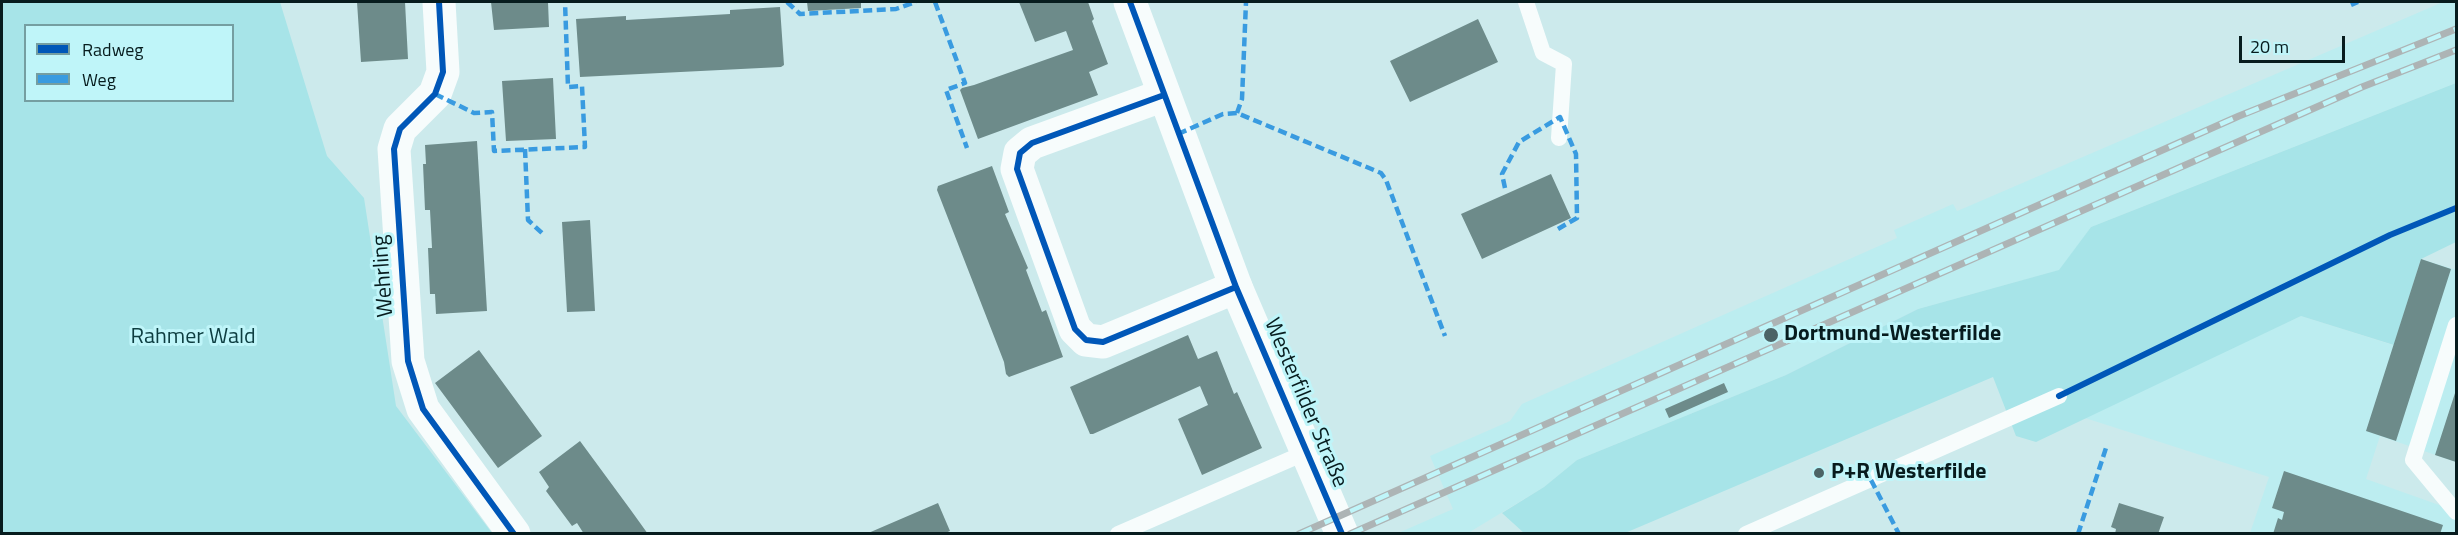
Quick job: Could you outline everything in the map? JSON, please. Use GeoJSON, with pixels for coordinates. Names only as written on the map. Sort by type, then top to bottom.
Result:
{"type":"FeatureCollection","features":[{"type":"Feature","properties":{"kind":"street","name":"Wehrling"},"geometry":{"type":"LineString","coordinates":[[439,2],[443,72],[435,94],[400,129],[394,149],[408,361],[423,409],[514,534]]}},
{"type":"Feature","properties":{"kind":"street","name":"Westerfilder Straße"},"geometry":{"type":"LineString","coordinates":[[1130,2],[1236,286],[1342,534]]}},
{"type":"Feature","properties":{"kind":"street"},"geometry":{"type":"LineString","coordinates":[[1164,95],[1032,143],[1020,153],[1017,169],[1075,328],[1086,340],[1103,342],[1236,286]]}},
{"type":"Feature","properties":{"kind":"lane"},"geometry":{"type":"LineString","coordinates":[[1526,2],[1543,53],[1564,64],[1559,138]]}},
{"type":"Feature","properties":{"kind":"lane"},"geometry":{"type":"LineString","coordinates":[[2457,325],[2413,460],[2457,512]]}},
{"type":"Feature","properties":{"kind":"lane"},"geometry":{"type":"LineString","coordinates":[[1746,534],[2059,396]]}},
{"type":"Feature","properties":{"kind":"lane"},"geometry":{"type":"LineString","coordinates":[[1118,534],[1307,452]]}},
{"type":"Feature","properties":{"kind":"shaded area"},"geometry":{"type":"Polygon","coordinates":[[[2443,2],[2456,2],[2456,83],[2091,227],[2060,270],[1918,309],[1786,375],[1577,460],[1544,487],[1468,533],[1396,534],[1453,509],[1430,456],[1510,421],[1522,404],[1897,238],[1894,230],[1953,204],[1957,211],[1962,209],[2443,2]]]}},
{"type":"Feature","properties":{"kind":"shaded area"},"geometry":{"type":"Polygon","coordinates":[[[2421,259],[2456,270],[2456,462],[2380,436],[2366,479],[2456,511],[2455,533],[2250,533],[2269,477],[2082,417],[2301,316],[2393,345],[2421,259]]]}},
{"type":"Feature","properties":{"kind":"green space","name":"Rahmer Wald"},"geometry":{"type":"Polygon","coordinates":[[[2,2],[280,2],[327,156],[364,198],[396,406],[492,533],[2,533],[2,2]]]}},
{"type":"Feature","properties":{"kind":"green space"},"geometry":{"type":"Polygon","coordinates":[[[2456,83],[2456,242],[2421,259],[2394,345],[2301,316],[2036,442],[2016,436],[1993,377],[1625,533],[1524,533],[1502,513],[1544,487],[1577,460],[1786,375],[1918,309],[2059,270],[2091,227],[2456,83]]]}},
{"type":"Feature","properties":{"kind":"building"},"geometry":{"type":"Polygon","coordinates":[[[357,2],[405,2],[408,59],[361,62],[357,2]]]}},
{"type":"Feature","properties":{"kind":"building"},"geometry":{"type":"Polygon","coordinates":[[[491,2],[548,2],[549,27],[494,30],[491,2]]]}},
{"type":"Feature","properties":{"kind":"building"},"geometry":{"type":"Polygon","coordinates":[[[807,2],[861,2],[861,8],[808,11],[807,2]]]}},
{"type":"Feature","properties":{"kind":"building"},"geometry":{"type":"Polygon","coordinates":[[[1019,2],[1088,2],[1094,19],[1092,21],[1108,64],[1089,72],[1098,95],[978,139],[960,90],[962,88],[1073,50],[1066,31],[1035,42],[1019,2]]]}},
{"type":"Feature","properties":{"kind":"building"},"geometry":{"type":"Polygon","coordinates":[[[780,7],[784,65],[781,67],[580,77],[576,19],[626,16],[626,20],[730,14],[730,10],[780,7]]]}},
{"type":"Feature","properties":{"kind":"building"},"geometry":{"type":"Polygon","coordinates":[[[1478,19],[1498,62],[1410,102],[1390,61],[1478,19]]]}},
{"type":"Feature","properties":{"kind":"building"},"geometry":{"type":"Polygon","coordinates":[[[553,78],[556,139],[506,141],[502,81],[553,78]]]}},
{"type":"Feature","properties":{"kind":"building"},"geometry":{"type":"Polygon","coordinates":[[[477,141],[487,311],[436,314],[435,294],[430,294],[428,248],[432,248],[430,210],[425,210],[423,164],[426,164],[425,145],[477,141]]]}},
{"type":"Feature","properties":{"kind":"building"},"geometry":{"type":"Polygon","coordinates":[[[992,166],[1009,212],[1005,214],[1028,268],[1026,270],[1042,312],[1046,310],[1063,357],[1009,377],[937,190],[938,186],[992,166]]]}},
{"type":"Feature","properties":{"kind":"building"},"geometry":{"type":"Polygon","coordinates":[[[1551,174],[1571,218],[1482,259],[1461,214],[1551,174]]]}},
{"type":"Feature","properties":{"kind":"building"},"geometry":{"type":"Polygon","coordinates":[[[590,220],[595,311],[567,312],[562,222],[590,220]]]}},
{"type":"Feature","properties":{"kind":"building"},"geometry":{"type":"Polygon","coordinates":[[[2421,259],[2451,269],[2396,441],[2366,431],[2421,259]]]}},
{"type":"Feature","properties":{"kind":"building"},"geometry":{"type":"Polygon","coordinates":[[[1188,335],[1198,359],[1217,351],[1234,394],[1237,392],[1262,448],[1202,475],[1178,419],[1208,405],[1200,386],[1093,434],[1090,434],[1070,387],[1188,335]]]}},
{"type":"Feature","properties":{"kind":"building"},"geometry":{"type":"Polygon","coordinates":[[[479,350],[542,436],[498,468],[435,383],[479,350]]]}},
{"type":"Feature","properties":{"kind":"building"},"geometry":{"type":"Polygon","coordinates":[[[1724,383],[1728,392],[1669,418],[1665,409],[1724,383]]]}},
{"type":"Feature","properties":{"kind":"building"},"geometry":{"type":"Polygon","coordinates":[[[2456,390],[2456,462],[2435,455],[2456,390]]]}},
{"type":"Feature","properties":{"kind":"building"},"geometry":{"type":"Polygon","coordinates":[[[580,441],[648,534],[584,534],[577,523],[572,526],[546,491],[549,487],[539,472],[580,441]]]}},
{"type":"Feature","properties":{"kind":"building"},"geometry":{"type":"Polygon","coordinates":[[[2284,471],[2443,525],[2440,534],[2273,534],[2278,518],[2282,520],[2284,512],[2272,508],[2284,471]]]}},
{"type":"Feature","properties":{"kind":"building"},"geometry":{"type":"Polygon","coordinates":[[[938,503],[950,531],[943,534],[866,534],[938,503]]]}},
{"type":"Feature","properties":{"kind":"building"},"geometry":{"type":"Polygon","coordinates":[[[2119,503],[2164,517],[2158,534],[2115,534],[2116,529],[2111,527],[2119,503]]]}},
{"type":"Feature","properties":{"kind":"railway"},"geometry":{"type":"LineString","coordinates":[[1299,534],[2239,116],[2456,29]]}},
{"type":"Feature","properties":{"kind":"railway"},"geometry":{"type":"LineString","coordinates":[[1350,534],[2362,87],[2456,50]]}},
{"type":"Feature","properties":{"kind":"marked path"},"geometry":{"type":"LineString","coordinates":[[435,94],[474,113],[492,112],[494,151],[585,147],[582,86],[568,87],[565,2]]}},
{"type":"Feature","properties":{"kind":"marked path"},"geometry":{"type":"LineString","coordinates":[[787,2],[800,14],[896,9],[916,2]]}},
{"type":"Feature","properties":{"kind":"marked path"},"geometry":{"type":"LineString","coordinates":[[935,2],[965,83],[946,90],[967,148]]}},
{"type":"Feature","properties":{"kind":"marked path"},"geometry":{"type":"LineString","coordinates":[[1237,113],[1242,99],[1246,2]]}},
{"type":"Feature","properties":{"kind":"marked path"},"geometry":{"type":"LineString","coordinates":[[2351,5],[2358,2]]}},
{"type":"Feature","properties":{"kind":"marked path"},"geometry":{"type":"LineString","coordinates":[[1178,134],[1223,114],[1237,113],[1381,173],[1386,180],[1445,336]]}},
{"type":"Feature","properties":{"kind":"marked path"},"geometry":{"type":"LineString","coordinates":[[1505,188],[1502,174],[1519,142],[1560,117],[1576,154],[1577,218],[1558,229]]}},
{"type":"Feature","properties":{"kind":"marked path"},"geometry":{"type":"LineString","coordinates":[[525,149],[528,220],[543,234]]}},
{"type":"Feature","properties":{"kind":"marked path"},"geometry":{"type":"LineString","coordinates":[[2078,534],[2106,448]]}},
{"type":"Feature","properties":{"kind":"marked path"},"geometry":{"type":"LineString","coordinates":[[1871,480],[1899,534]]}},
{"type":"Feature","properties":{"kind":"cycle path"},"geometry":{"type":"LineString","coordinates":[[439,2],[443,72],[435,94],[400,129],[394,149],[408,361],[423,409],[514,534]]}},
{"type":"Feature","properties":{"kind":"cycle path"},"geometry":{"type":"LineString","coordinates":[[1130,2],[1236,287],[1342,534]]}},
{"type":"Feature","properties":{"kind":"cycle path"},"geometry":{"type":"LineString","coordinates":[[1164,95],[1032,143],[1020,153],[1017,169],[1075,329],[1086,340],[1103,342],[1236,287]]}},
{"type":"Feature","properties":{"kind":"cycle path"},"geometry":{"type":"LineString","coordinates":[[2059,396],[2390,235],[2456,208]]}},
{"type":"Feature","properties":{"kind":"place","name":"Dortmund-Westerfilde"},"geometry":{"type":"Point","coordinates":[1771,335]}},
{"type":"Feature","properties":{"kind":"place","name":"P+R Westerfilde"},"geometry":{"type":"Point","coordinates":[1819,473]}}]}
